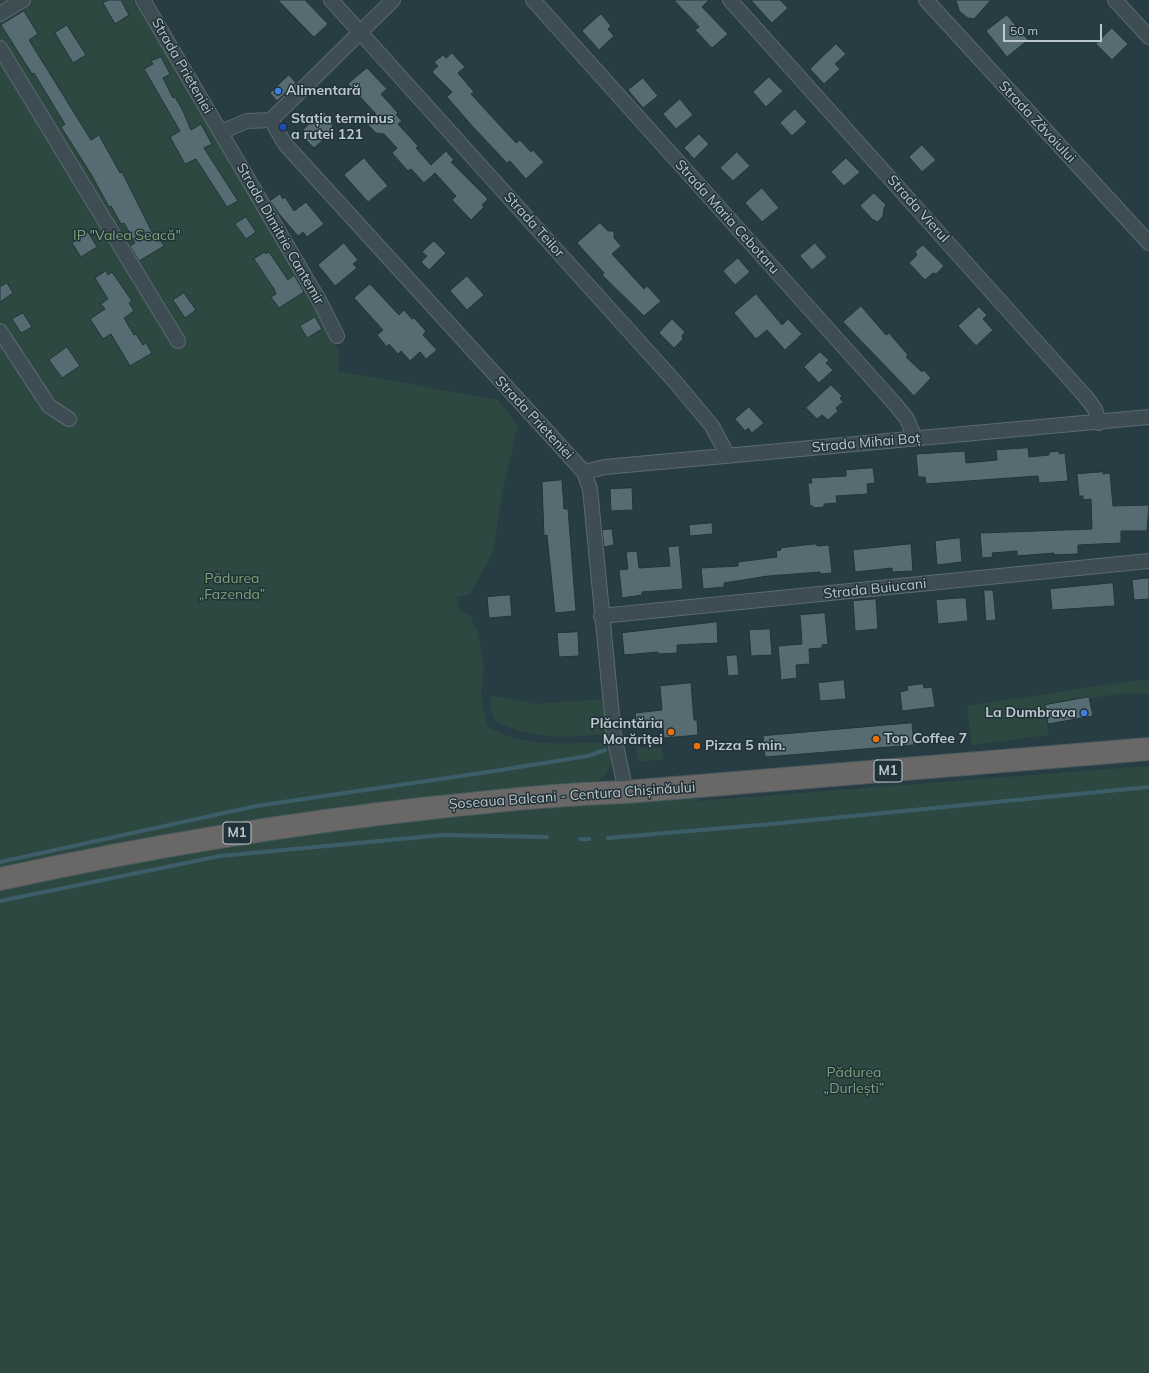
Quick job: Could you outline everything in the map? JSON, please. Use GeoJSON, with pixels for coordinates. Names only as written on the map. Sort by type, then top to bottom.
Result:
{"type":"FeatureCollection","features":[{"type":"Feature","properties":{"kind":"highway","name":"Șoseaua Balcani - Centura Chișinăului"},"geometry":{"type":"LineString","coordinates":[[0,879],[112,856],[257,830],[476,803],[569,794],[626,792],[1149,749]]}},
{"type":"Feature","properties":{"kind":"street"},"geometry":{"type":"LineString","coordinates":[[0,14],[24,0]]}},
{"type":"Feature","properties":{"kind":"street","name":"Strada Prieteniei"},"geometry":{"type":"LineString","coordinates":[[143,0],[221,132]]}},
{"type":"Feature","properties":{"kind":"street","name":"Strada Teilor"},"geometry":{"type":"LineString","coordinates":[[331,0],[677,384],[712,426],[728,456]]}},
{"type":"Feature","properties":{"kind":"street"},"geometry":{"type":"LineString","coordinates":[[221,132],[247,121],[271,120],[393,0]]}},
{"type":"Feature","properties":{"kind":"street","name":"Strada Maria Cebotaru"},"geometry":{"type":"LineString","coordinates":[[533,0],[895,404],[907,419],[915,438]]}},
{"type":"Feature","properties":{"kind":"street","name":"Strada Vierul"},"geometry":{"type":"LineString","coordinates":[[730,0],[1085,396],[1095,409],[1099,422]]}},
{"type":"Feature","properties":{"kind":"street","name":"Strada Zăvoiului"},"geometry":{"type":"LineString","coordinates":[[926,0],[1149,243]]}},
{"type":"Feature","properties":{"kind":"street"},"geometry":{"type":"LineString","coordinates":[[1115,0],[1149,37]]}},
{"type":"Feature","properties":{"kind":"street"},"geometry":{"type":"LineString","coordinates":[[0,48],[178,341]]}},
{"type":"Feature","properties":{"kind":"street","name":"Strada Prieteniei"},"geometry":{"type":"LineString","coordinates":[[271,120],[290,150],[584,472],[590,488],[601,616],[614,736],[626,792]]}},
{"type":"Feature","properties":{"kind":"street","name":"Strada Dimitrie Cantemir"},"geometry":{"type":"LineString","coordinates":[[221,132],[320,302],[337,336]]}},
{"type":"Feature","properties":{"kind":"street"},"geometry":{"type":"LineString","coordinates":[[0,331],[49,406],[69,419]]}},
{"type":"Feature","properties":{"kind":"street","name":"Strada Mihai Boț"},"geometry":{"type":"LineString","coordinates":[[584,472],[605,467],[1149,417]]}},
{"type":"Feature","properties":{"kind":"street","name":"Strada Buiucani"},"geometry":{"type":"LineString","coordinates":[[601,616],[1149,561]]}},
{"type":"Feature","properties":{"kind":"green space","name":"Pădurea „Fazenda”"},"geometry":{"type":"Polygon","coordinates":[[[0,0],[134,0],[324,321],[339,352],[338,371],[498,400],[518,426],[503,488],[493,552],[470,594],[457,597],[459,610],[470,615],[478,634],[484,664],[481,696],[487,726],[516,738],[546,743],[609,742],[611,764],[604,777],[598,781],[447,795],[223,825],[74,852],[0,868],[0,0]]]}},
{"type":"Feature","properties":{"kind":"green space"},"geometry":{"type":"Polygon","coordinates":[[[1138,680],[1149,681],[1149,694],[1124,693],[1045,705],[1049,735],[972,745],[967,706],[1138,680]]]}},
{"type":"Feature","properties":{"kind":"green space"},"geometry":{"type":"Polygon","coordinates":[[[491,696],[536,704],[602,699],[608,734],[550,736],[523,732],[495,721],[491,709],[491,696]]]}},
{"type":"Feature","properties":{"kind":"green space"},"geometry":{"type":"Polygon","coordinates":[[[636,747],[662,748],[663,759],[639,762],[636,747]]]}},
{"type":"Feature","properties":{"kind":"green space","name":"Pădurea „Durlești”"},"geometry":{"type":"Polygon","coordinates":[[[1149,766],[1149,1373],[0,1373],[0,889],[259,840],[410,819],[696,794],[697,801],[1149,766]]]}},
{"type":"Feature","properties":{"kind":"building"},"geometry":{"type":"Polygon","coordinates":[[[109,0],[121,0],[129,15],[115,24],[103,3],[109,0]]]}},
{"type":"Feature","properties":{"kind":"building"},"geometry":{"type":"Polygon","coordinates":[[[278,0],[305,0],[328,24],[314,37],[278,0]]]}},
{"type":"Feature","properties":{"kind":"building"},"geometry":{"type":"Polygon","coordinates":[[[674,0],[709,0],[702,7],[728,34],[712,48],[695,30],[699,27],[674,0]]]}},
{"type":"Feature","properties":{"kind":"building"},"geometry":{"type":"Polygon","coordinates":[[[751,0],[780,0],[788,8],[772,23],[751,0]]]}},
{"type":"Feature","properties":{"kind":"building"},"geometry":{"type":"Polygon","coordinates":[[[956,0],[991,0],[974,19],[968,18],[960,12],[956,0]]]}},
{"type":"Feature","properties":{"kind":"building"},"geometry":{"type":"Polygon","coordinates":[[[24,11],[38,34],[29,40],[91,140],[99,135],[120,173],[122,172],[152,232],[154,231],[164,246],[139,261],[130,246],[135,243],[124,223],[121,224],[111,206],[109,207],[91,174],[61,127],[65,124],[34,73],[32,74],[1,25],[24,11]]]}},
{"type":"Feature","properties":{"kind":"building"},"geometry":{"type":"Polygon","coordinates":[[[601,14],[611,26],[608,29],[614,36],[599,50],[582,31],[601,14]]]}},
{"type":"Feature","properties":{"kind":"building"},"geometry":{"type":"Polygon","coordinates":[[[1007,15],[1028,40],[1007,57],[986,31],[1007,15]]]}},
{"type":"Feature","properties":{"kind":"building"},"geometry":{"type":"Polygon","coordinates":[[[67,25],[86,55],[73,63],[55,33],[67,25]]]}},
{"type":"Feature","properties":{"kind":"building"},"geometry":{"type":"Polygon","coordinates":[[[1112,28],[1128,44],[1112,60],[1096,44],[1112,28]]]}},
{"type":"Feature","properties":{"kind":"building"},"geometry":{"type":"Polygon","coordinates":[[[836,44],[846,54],[835,64],[840,69],[824,84],[810,69],[836,44]]]}},
{"type":"Feature","properties":{"kind":"building"},"geometry":{"type":"Polygon","coordinates":[[[452,53],[465,67],[458,73],[474,92],[471,94],[516,143],[520,140],[531,152],[533,150],[544,162],[526,179],[510,161],[507,163],[473,127],[447,97],[452,92],[432,72],[438,66],[434,62],[443,55],[446,58],[452,53]]]}},
{"type":"Feature","properties":{"kind":"building"},"geometry":{"type":"Polygon","coordinates":[[[161,57],[170,74],[163,78],[173,98],[175,97],[183,111],[191,130],[201,124],[212,144],[204,148],[238,201],[227,207],[196,159],[185,164],[170,137],[180,131],[144,69],[153,64],[151,61],[161,57]]]}},
{"type":"Feature","properties":{"kind":"building"},"geometry":{"type":"Polygon","coordinates":[[[367,68],[387,89],[381,94],[398,113],[396,115],[402,121],[398,124],[418,146],[416,148],[431,165],[446,151],[454,160],[451,162],[488,199],[482,205],[484,207],[471,220],[452,200],[456,196],[435,173],[424,183],[411,169],[408,171],[392,153],[397,148],[384,134],[376,133],[366,123],[376,114],[348,84],[367,68]]]}},
{"type":"Feature","properties":{"kind":"building"},"geometry":{"type":"Polygon","coordinates":[[[289,75],[296,83],[277,101],[270,93],[289,75]]]}},
{"type":"Feature","properties":{"kind":"building"},"geometry":{"type":"Polygon","coordinates":[[[769,77],[783,91],[766,107],[753,92],[769,77]]]}},
{"type":"Feature","properties":{"kind":"building"},"geometry":{"type":"Polygon","coordinates":[[[643,78],[658,96],[643,108],[628,90],[643,78]]]}},
{"type":"Feature","properties":{"kind":"building"},"geometry":{"type":"Polygon","coordinates":[[[680,99],[693,115],[676,129],[663,114],[680,99]]]}},
{"type":"Feature","properties":{"kind":"building"},"geometry":{"type":"Polygon","coordinates":[[[795,109],[807,122],[792,136],[780,123],[795,109]]]}},
{"type":"Feature","properties":{"kind":"building"},"geometry":{"type":"Polygon","coordinates":[[[323,111],[333,122],[332,132],[314,148],[304,138],[307,135],[303,130],[323,111]]]}},
{"type":"Feature","properties":{"kind":"building"},"geometry":{"type":"Polygon","coordinates":[[[699,134],[709,144],[694,159],[684,148],[699,134]]]}},
{"type":"Feature","properties":{"kind":"building"},"geometry":{"type":"Polygon","coordinates":[[[922,145],[936,160],[922,172],[909,157],[922,145]]]}},
{"type":"Feature","properties":{"kind":"building"},"geometry":{"type":"Polygon","coordinates":[[[737,152],[750,166],[733,181],[720,168],[737,152]]]}},
{"type":"Feature","properties":{"kind":"building"},"geometry":{"type":"Polygon","coordinates":[[[364,158],[388,186],[368,202],[344,175],[364,158]]]}},
{"type":"Feature","properties":{"kind":"building"},"geometry":{"type":"Polygon","coordinates":[[[846,158],[860,172],[844,186],[831,172],[846,158]]]}},
{"type":"Feature","properties":{"kind":"building"},"geometry":{"type":"Polygon","coordinates":[[[762,188],[779,208],[762,222],[745,203],[762,188]]]}},
{"type":"Feature","properties":{"kind":"building"},"geometry":{"type":"Polygon","coordinates":[[[874,193],[886,205],[883,216],[878,222],[873,220],[860,206],[874,193]]]}},
{"type":"Feature","properties":{"kind":"building"},"geometry":{"type":"Polygon","coordinates":[[[280,194],[283,199],[285,197],[294,211],[306,202],[324,224],[307,237],[303,232],[298,236],[270,201],[280,194]]]}},
{"type":"Feature","properties":{"kind":"building"},"geometry":{"type":"Polygon","coordinates":[[[246,217],[256,232],[246,239],[235,224],[246,217]]]}},
{"type":"Feature","properties":{"kind":"building"},"geometry":{"type":"Polygon","coordinates":[[[600,223],[608,231],[614,231],[614,238],[621,246],[612,254],[644,289],[647,286],[661,301],[644,316],[602,275],[604,273],[577,243],[600,223]]]}},
{"type":"Feature","properties":{"kind":"building"},"geometry":{"type":"Polygon","coordinates":[[[88,232],[97,247],[81,257],[72,243],[88,232]]]}},
{"type":"Feature","properties":{"kind":"building"},"geometry":{"type":"Polygon","coordinates":[[[434,241],[446,253],[429,270],[421,262],[427,256],[422,252],[434,241]]]}},
{"type":"Feature","properties":{"kind":"building"},"geometry":{"type":"Polygon","coordinates":[[[344,243],[358,260],[353,264],[357,268],[335,286],[318,265],[344,243]]]}},
{"type":"Feature","properties":{"kind":"building"},"geometry":{"type":"Polygon","coordinates":[[[815,243],[827,257],[812,270],[800,256],[815,243]]]}},
{"type":"Feature","properties":{"kind":"building"},"geometry":{"type":"Polygon","coordinates":[[[923,245],[944,266],[936,274],[933,273],[925,280],[909,263],[917,255],[915,252],[923,245]]]}},
{"type":"Feature","properties":{"kind":"building"},"geometry":{"type":"Polygon","coordinates":[[[265,252],[266,254],[269,252],[288,280],[294,275],[304,292],[279,308],[271,297],[276,294],[274,289],[254,259],[265,252]]]}},
{"type":"Feature","properties":{"kind":"building"},"geometry":{"type":"Polygon","coordinates":[[[738,258],[750,272],[735,285],[723,271],[738,258]]]}},
{"type":"Feature","properties":{"kind":"building"},"geometry":{"type":"Polygon","coordinates":[[[106,271],[108,275],[112,272],[132,301],[129,303],[134,311],[124,318],[134,335],[136,334],[143,345],[146,343],[152,353],[130,366],[111,334],[103,339],[90,319],[105,309],[101,304],[108,299],[95,278],[106,271]]]}},
{"type":"Feature","properties":{"kind":"building"},"geometry":{"type":"Polygon","coordinates":[[[467,276],[484,295],[467,310],[450,291],[467,276]]]}},
{"type":"Feature","properties":{"kind":"building"},"geometry":{"type":"Polygon","coordinates":[[[7,283],[13,293],[0,302],[0,287],[7,283]]]}},
{"type":"Feature","properties":{"kind":"building"},"geometry":{"type":"Polygon","coordinates":[[[370,284],[399,315],[404,310],[412,319],[414,318],[426,331],[423,335],[437,350],[426,359],[420,352],[410,361],[401,351],[398,354],[389,344],[387,347],[377,335],[383,330],[354,298],[370,284]]]}},
{"type":"Feature","properties":{"kind":"building"},"geometry":{"type":"Polygon","coordinates":[[[184,293],[196,310],[185,318],[173,300],[184,293]]]}},
{"type":"Feature","properties":{"kind":"building"},"geometry":{"type":"Polygon","coordinates":[[[756,294],[782,325],[788,319],[802,334],[785,350],[767,330],[756,339],[734,313],[756,294]]]}},
{"type":"Feature","properties":{"kind":"building"},"geometry":{"type":"Polygon","coordinates":[[[861,306],[886,335],[889,333],[908,355],[906,357],[922,372],[924,370],[931,378],[914,396],[843,322],[861,306]]]}},
{"type":"Feature","properties":{"kind":"building"},"geometry":{"type":"Polygon","coordinates":[[[979,307],[987,315],[983,319],[993,330],[976,346],[958,326],[979,307]]]}},
{"type":"Feature","properties":{"kind":"building"},"geometry":{"type":"Polygon","coordinates":[[[23,313],[32,327],[21,333],[12,319],[23,313]]]}},
{"type":"Feature","properties":{"kind":"building"},"geometry":{"type":"Polygon","coordinates":[[[315,317],[322,329],[307,338],[300,326],[315,317]]]}},
{"type":"Feature","properties":{"kind":"building"},"geometry":{"type":"Polygon","coordinates":[[[672,319],[685,332],[682,336],[683,339],[674,348],[659,333],[672,319]]]}},
{"type":"Feature","properties":{"kind":"building"},"geometry":{"type":"Polygon","coordinates":[[[67,347],[80,366],[62,378],[49,360],[67,347]]]}},
{"type":"Feature","properties":{"kind":"building"},"geometry":{"type":"Polygon","coordinates":[[[820,352],[829,360],[826,363],[833,370],[819,383],[804,367],[820,352]]]}},
{"type":"Feature","properties":{"kind":"building"},"geometry":{"type":"Polygon","coordinates":[[[831,385],[842,396],[840,398],[843,402],[836,408],[838,411],[828,420],[822,415],[817,419],[806,408],[831,385]]]}},
{"type":"Feature","properties":{"kind":"building"},"geometry":{"type":"Polygon","coordinates":[[[749,407],[764,423],[752,433],[748,428],[745,431],[735,419],[749,407]]]}},
{"type":"Feature","properties":{"kind":"building"},"geometry":{"type":"Polygon","coordinates":[[[1028,448],[1029,457],[1049,455],[1049,452],[1059,451],[1059,454],[1065,453],[1068,481],[1039,483],[1038,476],[926,484],[925,477],[918,477],[916,454],[965,451],[966,463],[997,460],[996,450],[1028,448]]]}},
{"type":"Feature","properties":{"kind":"building"},"geometry":{"type":"Polygon","coordinates":[[[873,468],[875,483],[867,484],[868,494],[836,496],[837,503],[824,504],[824,507],[813,508],[813,506],[810,506],[808,483],[812,483],[811,478],[846,476],[846,470],[873,468]]]}},
{"type":"Feature","properties":{"kind":"building"},"geometry":{"type":"Polygon","coordinates":[[[1103,472],[1103,474],[1110,473],[1113,506],[1149,505],[1147,531],[1121,531],[1121,543],[1078,545],[1078,554],[1054,555],[1054,553],[1017,556],[1017,551],[992,553],[993,557],[982,558],[980,533],[1092,529],[1091,499],[1083,500],[1083,496],[1079,496],[1077,474],[1103,472]]]}},
{"type":"Feature","properties":{"kind":"building"},"geometry":{"type":"Polygon","coordinates":[[[562,480],[564,509],[568,509],[576,611],[555,613],[547,535],[544,536],[542,482],[562,480]]]}},
{"type":"Feature","properties":{"kind":"building"},"geometry":{"type":"Polygon","coordinates":[[[632,488],[633,510],[611,511],[610,489],[632,488]]]}},
{"type":"Feature","properties":{"kind":"building"},"geometry":{"type":"Polygon","coordinates":[[[712,523],[713,534],[690,536],[689,525],[712,523]]]}},
{"type":"Feature","properties":{"kind":"building"},"geometry":{"type":"Polygon","coordinates":[[[612,529],[614,545],[604,547],[602,530],[612,529]]]}},
{"type":"Feature","properties":{"kind":"building"},"geometry":{"type":"Polygon","coordinates":[[[960,538],[962,562],[937,565],[935,541],[960,538]]]}},
{"type":"Feature","properties":{"kind":"building"},"geometry":{"type":"Polygon","coordinates":[[[815,544],[818,546],[829,545],[832,573],[820,574],[820,572],[768,576],[724,583],[724,587],[703,589],[701,568],[738,566],[738,562],[777,557],[776,551],[781,550],[781,548],[815,544]]]}},
{"type":"Feature","properties":{"kind":"building"},"geometry":{"type":"Polygon","coordinates":[[[911,544],[913,571],[892,572],[892,568],[855,572],[853,550],[911,544]]]}},
{"type":"Feature","properties":{"kind":"building"},"geometry":{"type":"Polygon","coordinates":[[[679,546],[683,589],[642,592],[642,595],[622,598],[619,570],[628,569],[626,552],[637,551],[639,568],[670,566],[668,547],[679,546]]]}},
{"type":"Feature","properties":{"kind":"building"},"geometry":{"type":"Polygon","coordinates":[[[1149,578],[1149,599],[1134,600],[1132,580],[1149,578]]]}},
{"type":"Feature","properties":{"kind":"building"},"geometry":{"type":"Polygon","coordinates":[[[1113,583],[1115,606],[1052,610],[1050,589],[1113,583]]]}},
{"type":"Feature","properties":{"kind":"building"},"geometry":{"type":"Polygon","coordinates":[[[984,590],[993,590],[996,620],[986,621],[984,590]]]}},
{"type":"Feature","properties":{"kind":"building"},"geometry":{"type":"Polygon","coordinates":[[[510,595],[512,616],[489,618],[487,597],[510,595]]]}},
{"type":"Feature","properties":{"kind":"building"},"geometry":{"type":"Polygon","coordinates":[[[966,598],[968,621],[938,624],[936,600],[966,598]]]}},
{"type":"Feature","properties":{"kind":"building"},"geometry":{"type":"Polygon","coordinates":[[[876,599],[878,629],[855,631],[853,601],[876,599]]]}},
{"type":"Feature","properties":{"kind":"building"},"geometry":{"type":"Polygon","coordinates":[[[825,613],[828,644],[822,645],[822,648],[809,649],[810,664],[796,665],[797,678],[781,680],[778,646],[802,644],[800,615],[825,613]]]}},
{"type":"Feature","properties":{"kind":"building"},"geometry":{"type":"Polygon","coordinates":[[[717,622],[718,643],[677,645],[677,653],[658,654],[658,652],[624,655],[622,633],[717,622]]]}},
{"type":"Feature","properties":{"kind":"building"},"geometry":{"type":"Polygon","coordinates":[[[770,629],[772,655],[751,656],[749,630],[770,629]]]}},
{"type":"Feature","properties":{"kind":"building"},"geometry":{"type":"Polygon","coordinates":[[[578,632],[579,656],[559,657],[557,633],[578,632]]]}},
{"type":"Feature","properties":{"kind":"building"},"geometry":{"type":"Polygon","coordinates":[[[737,655],[739,675],[728,676],[726,656],[737,655]]]}},
{"type":"Feature","properties":{"kind":"building"},"geometry":{"type":"Polygon","coordinates":[[[844,680],[846,699],[820,701],[818,683],[844,680]]]}},
{"type":"Feature","properties":{"kind":"building"},"geometry":{"type":"Polygon","coordinates":[[[691,683],[694,720],[697,720],[698,735],[664,738],[663,727],[637,729],[635,713],[662,710],[660,686],[691,683]]]}},
{"type":"Feature","properties":{"kind":"building"},"geometry":{"type":"Polygon","coordinates":[[[923,684],[924,688],[932,687],[935,707],[902,711],[900,692],[908,690],[907,686],[923,684]]]}},
{"type":"Feature","properties":{"kind":"building"},"geometry":{"type":"Polygon","coordinates":[[[1089,697],[1093,716],[1048,724],[1045,705],[1089,697]]]}},
{"type":"Feature","properties":{"kind":"building"},"geometry":{"type":"Polygon","coordinates":[[[912,723],[914,745],[765,757],[763,736],[912,723]]]}},
{"type":"Feature","properties":{"kind":"waterway"},"geometry":{"type":"LineString","coordinates":[[0,862],[256,806],[588,756],[605,750]]}},
{"type":"Feature","properties":{"kind":"waterway"},"geometry":{"type":"LineString","coordinates":[[608,838],[771,824],[1149,787]]}},
{"type":"Feature","properties":{"kind":"waterway"},"geometry":{"type":"LineString","coordinates":[[0,901],[220,856],[443,835],[547,837]]}},
{"type":"Feature","properties":{"kind":"waterway"},"geometry":{"type":"LineString","coordinates":[[580,839],[589,839]]}},
{"type":"Feature","properties":{"kind":"place","name":"Alimentară"},"geometry":{"type":"Point","coordinates":[278,91]}},
{"type":"Feature","properties":{"kind":"place","name":"Stația terminus a rutei 121"},"geometry":{"type":"Point","coordinates":[283,127]}},
{"type":"Feature","properties":{"kind":"place","name":"La Dumbrava"},"geometry":{"type":"Point","coordinates":[1084,713]}},
{"type":"Feature","properties":{"kind":"place","name":"Plăcintăria Morăriței"},"geometry":{"type":"Point","coordinates":[671,732]}},
{"type":"Feature","properties":{"kind":"place","name":"Top Coffee 7"},"geometry":{"type":"Point","coordinates":[876,739]}},
{"type":"Feature","properties":{"kind":"place","name":"Pizza 5 min."},"geometry":{"type":"Point","coordinates":[697,746]}},
{"type":"Feature","properties":{"kind":"park label","name":"IP \"Valea Seacă\""},"geometry":{"type":"Point","coordinates":[127,236]}}]}
